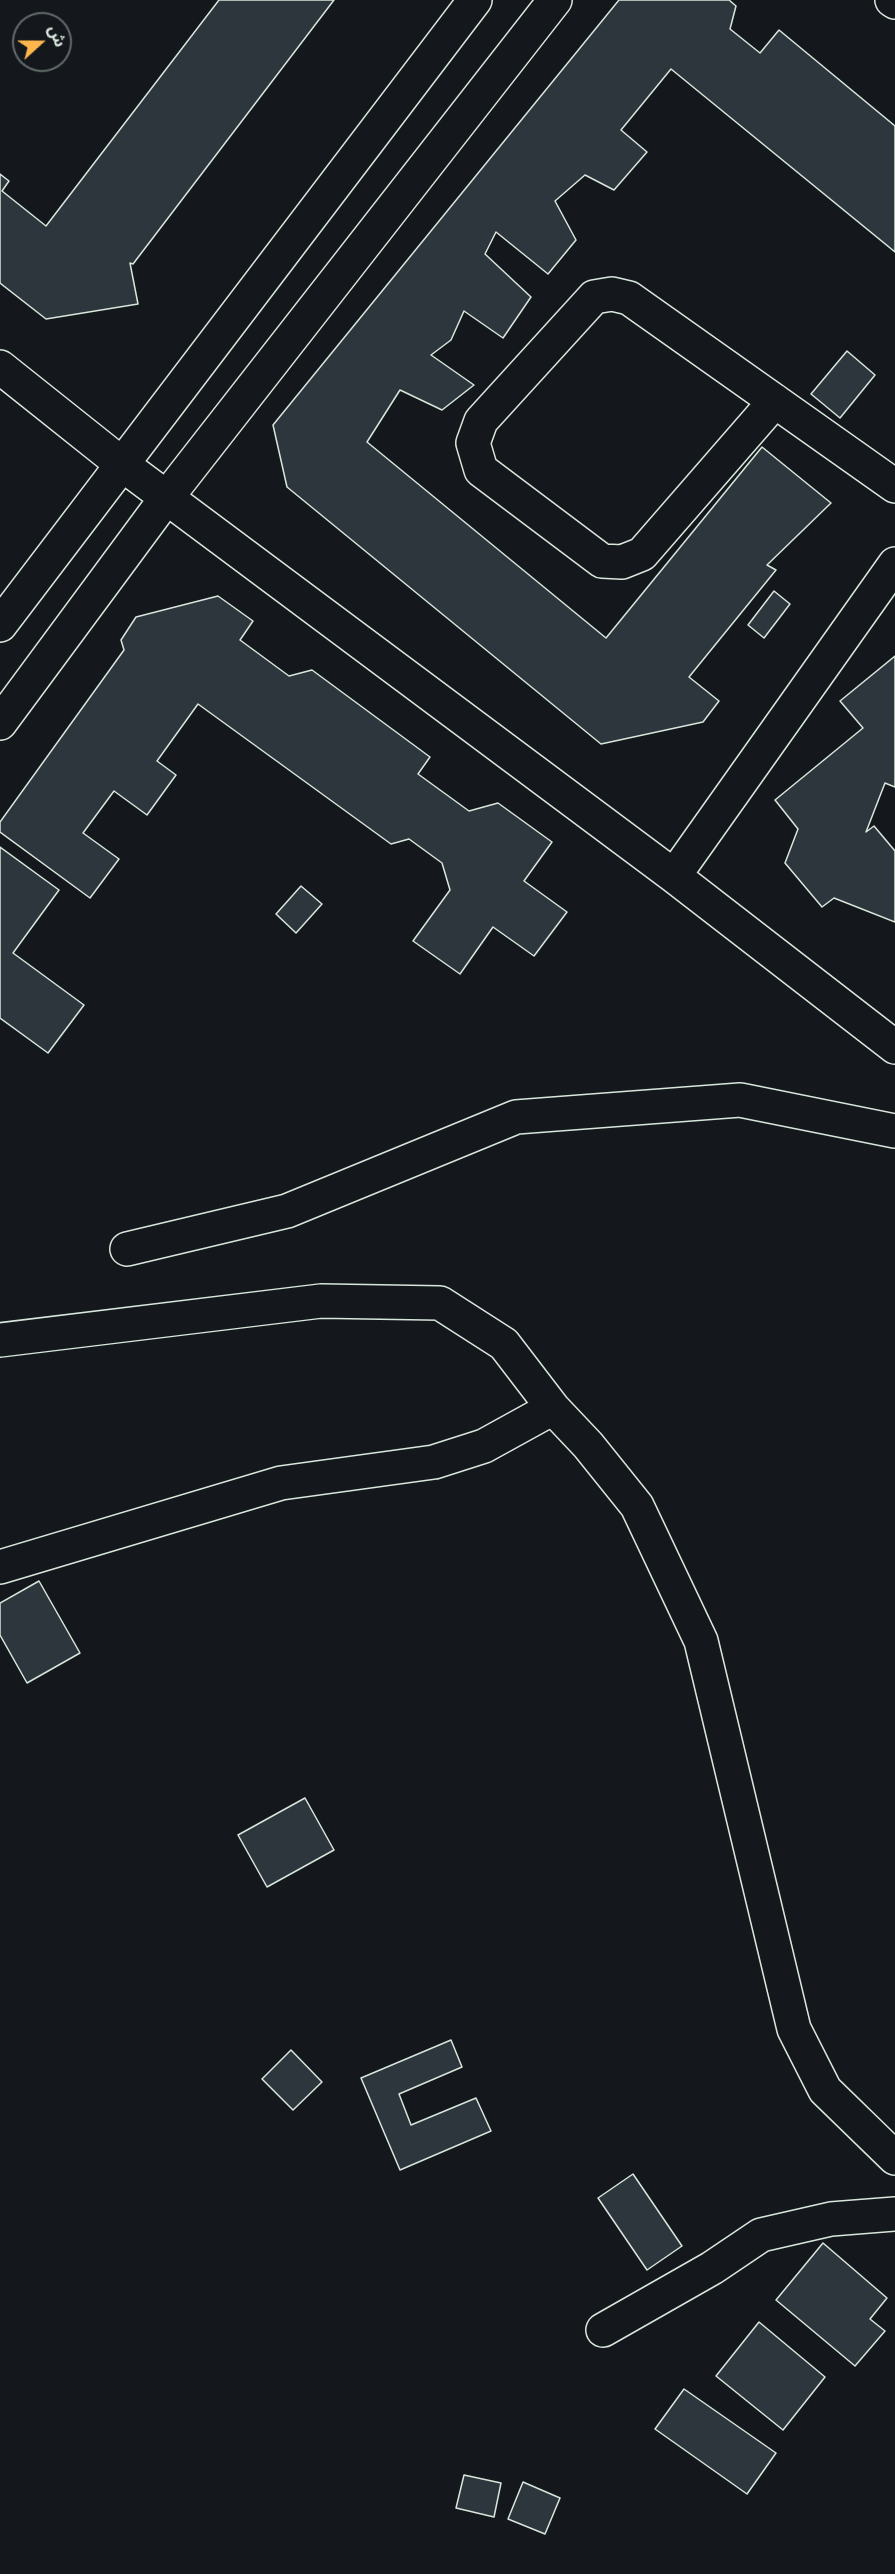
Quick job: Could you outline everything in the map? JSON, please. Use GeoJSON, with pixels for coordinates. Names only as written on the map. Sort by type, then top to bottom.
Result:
{"type":"FeatureCollection","features":[{"type":"Feature","properties":{"kind":"street"},"geometry":{"type":"LineString","coordinates":[[0,625],[475,0]]}},
{"type":"Feature","properties":{"kind":"street"},"geometry":{"type":"LineString","coordinates":[[0,723],[167,497],[555,0]]}},
{"type":"Feature","properties":{"kind":"street"},"geometry":{"type":"LineString","coordinates":[[776,401],[642,554],[622,562],[602,561],[481,470],[473,443],[481,421],[594,297],[612,294],[629,298],[776,401],[895,486]]}},
{"type":"Feature","properties":{"kind":"street"},"geometry":{"type":"LineString","coordinates":[[0,367],[123,465],[674,876],[895,1047]]}},
{"type":"Feature","properties":{"kind":"street"},"geometry":{"type":"LineString","coordinates":[[674,876],[895,564]]}},
{"type":"Feature","properties":{"kind":"street"},"geometry":{"type":"LineString","coordinates":[[127,1249],[287,1211],[516,1117],[740,1100],[895,1131]]}},
{"type":"Feature","properties":{"kind":"street"},"geometry":{"type":"LineString","coordinates":[[0,1340],[321,1301],[440,1303],[504,1344],[554,1408],[588,1445],[637,1506],[701,1641],[794,2030],[825,2090],[895,2158]]}},
{"type":"Feature","properties":{"kind":"street"},"geometry":{"type":"LineString","coordinates":[[0,1567],[281,1483],[434,1462],[484,1446],[554,1408]]}},
{"type":"Feature","properties":{"kind":"street"},"geometry":{"type":"LineString","coordinates":[[603,2330],[712,2268],[761,2235],[831,2219],[895,2214]]}},
{"type":"Feature","properties":{"kind":"building"},"geometry":{"type":"Polygon","coordinates":[[[219,0],[334,0],[133,264],[130,263],[138,304],[46,319],[0,283],[0,174],[9,181],[2,191],[46,226],[219,0]]]}},
{"type":"Feature","properties":{"kind":"building"},"geometry":{"type":"Polygon","coordinates":[[[619,0],[729,0],[736,6],[730,29],[760,53],[779,30],[895,126],[895,252],[671,69],[621,130],[647,152],[614,190],[585,175],[555,201],[576,240],[548,274],[496,232],[485,254],[531,297],[503,338],[464,311],[451,340],[431,355],[474,385],[442,410],[400,390],[367,442],[606,638],[762,447],[831,503],[767,565],[776,570],[689,677],[719,701],[703,722],[601,744],[287,487],[273,425],[619,0]]]}},
{"type":"Feature","properties":{"kind":"building"},"geometry":{"type":"Polygon","coordinates":[[[847,351],[875,375],[840,418],[811,394],[847,351]]]}},
{"type":"Feature","properties":{"kind":"building"},"geometry":{"type":"Polygon","coordinates":[[[774,591],[790,604],[764,638],[748,625],[774,591]]]}},
{"type":"Feature","properties":{"kind":"building"},"geometry":{"type":"Polygon","coordinates":[[[218,596],[253,621],[240,640],[289,676],[312,670],[430,757],[418,774],[469,811],[498,803],[552,842],[524,881],[567,912],[534,956],[493,927],[460,974],[413,941],[450,890],[442,863],[409,839],[391,844],[198,704],[157,761],[176,775],[147,815],[114,791],[83,833],[119,859],[90,898],[0,832],[0,822],[124,650],[121,640],[136,617],[218,596]]]}},
{"type":"Feature","properties":{"kind":"building"},"geometry":{"type":"Polygon","coordinates":[[[895,656],[895,787],[885,783],[866,832],[874,826],[895,851],[895,922],[834,898],[822,907],[785,863],[798,829],[775,800],[863,728],[840,701],[895,656]]]}},
{"type":"Feature","properties":{"kind":"building"},"geometry":{"type":"Polygon","coordinates":[[[0,847],[59,890],[13,953],[84,1005],[48,1053],[0,1018],[0,847]]]}},
{"type":"Feature","properties":{"kind":"building"},"geometry":{"type":"Polygon","coordinates":[[[301,886],[322,904],[296,933],[276,914],[301,886]]]}},
{"type":"Feature","properties":{"kind":"building"},"geometry":{"type":"Polygon","coordinates":[[[39,1581],[80,1653],[27,1683],[0,1635],[0,1603],[39,1581]]]}},
{"type":"Feature","properties":{"kind":"building"},"geometry":{"type":"Polygon","coordinates":[[[305,1798],[334,1850],[267,1887],[238,1835],[305,1798]]]}},
{"type":"Feature","properties":{"kind":"building"},"geometry":{"type":"Polygon","coordinates":[[[451,2040],[462,2067],[399,2094],[411,2125],[476,2098],[491,2131],[400,2170],[361,2078],[451,2040]]]}},
{"type":"Feature","properties":{"kind":"building"},"geometry":{"type":"Polygon","coordinates":[[[291,2050],[322,2082],[293,2110],[262,2079],[291,2050]]]}},
{"type":"Feature","properties":{"kind":"building"},"geometry":{"type":"Polygon","coordinates":[[[633,2174],[682,2246],[647,2270],[598,2198],[633,2174]]]}},
{"type":"Feature","properties":{"kind":"building"},"geometry":{"type":"Polygon","coordinates":[[[823,2243],[887,2298],[870,2319],[885,2331],[855,2366],[776,2300],[823,2243]]]}},
{"type":"Feature","properties":{"kind":"building"},"geometry":{"type":"Polygon","coordinates":[[[759,2322],[825,2377],[783,2430],[716,2376],[759,2322]]]}},
{"type":"Feature","properties":{"kind":"building"},"geometry":{"type":"Polygon","coordinates":[[[684,2389],[776,2453],[747,2494],[655,2429],[684,2389]]]}},
{"type":"Feature","properties":{"kind":"building"},"geometry":{"type":"Polygon","coordinates":[[[464,2475],[501,2483],[494,2517],[456,2508],[464,2475]]]}},
{"type":"Feature","properties":{"kind":"building"},"geometry":{"type":"Polygon","coordinates":[[[523,2482],[560,2498],[545,2534],[508,2519],[523,2482]]]}}]}
